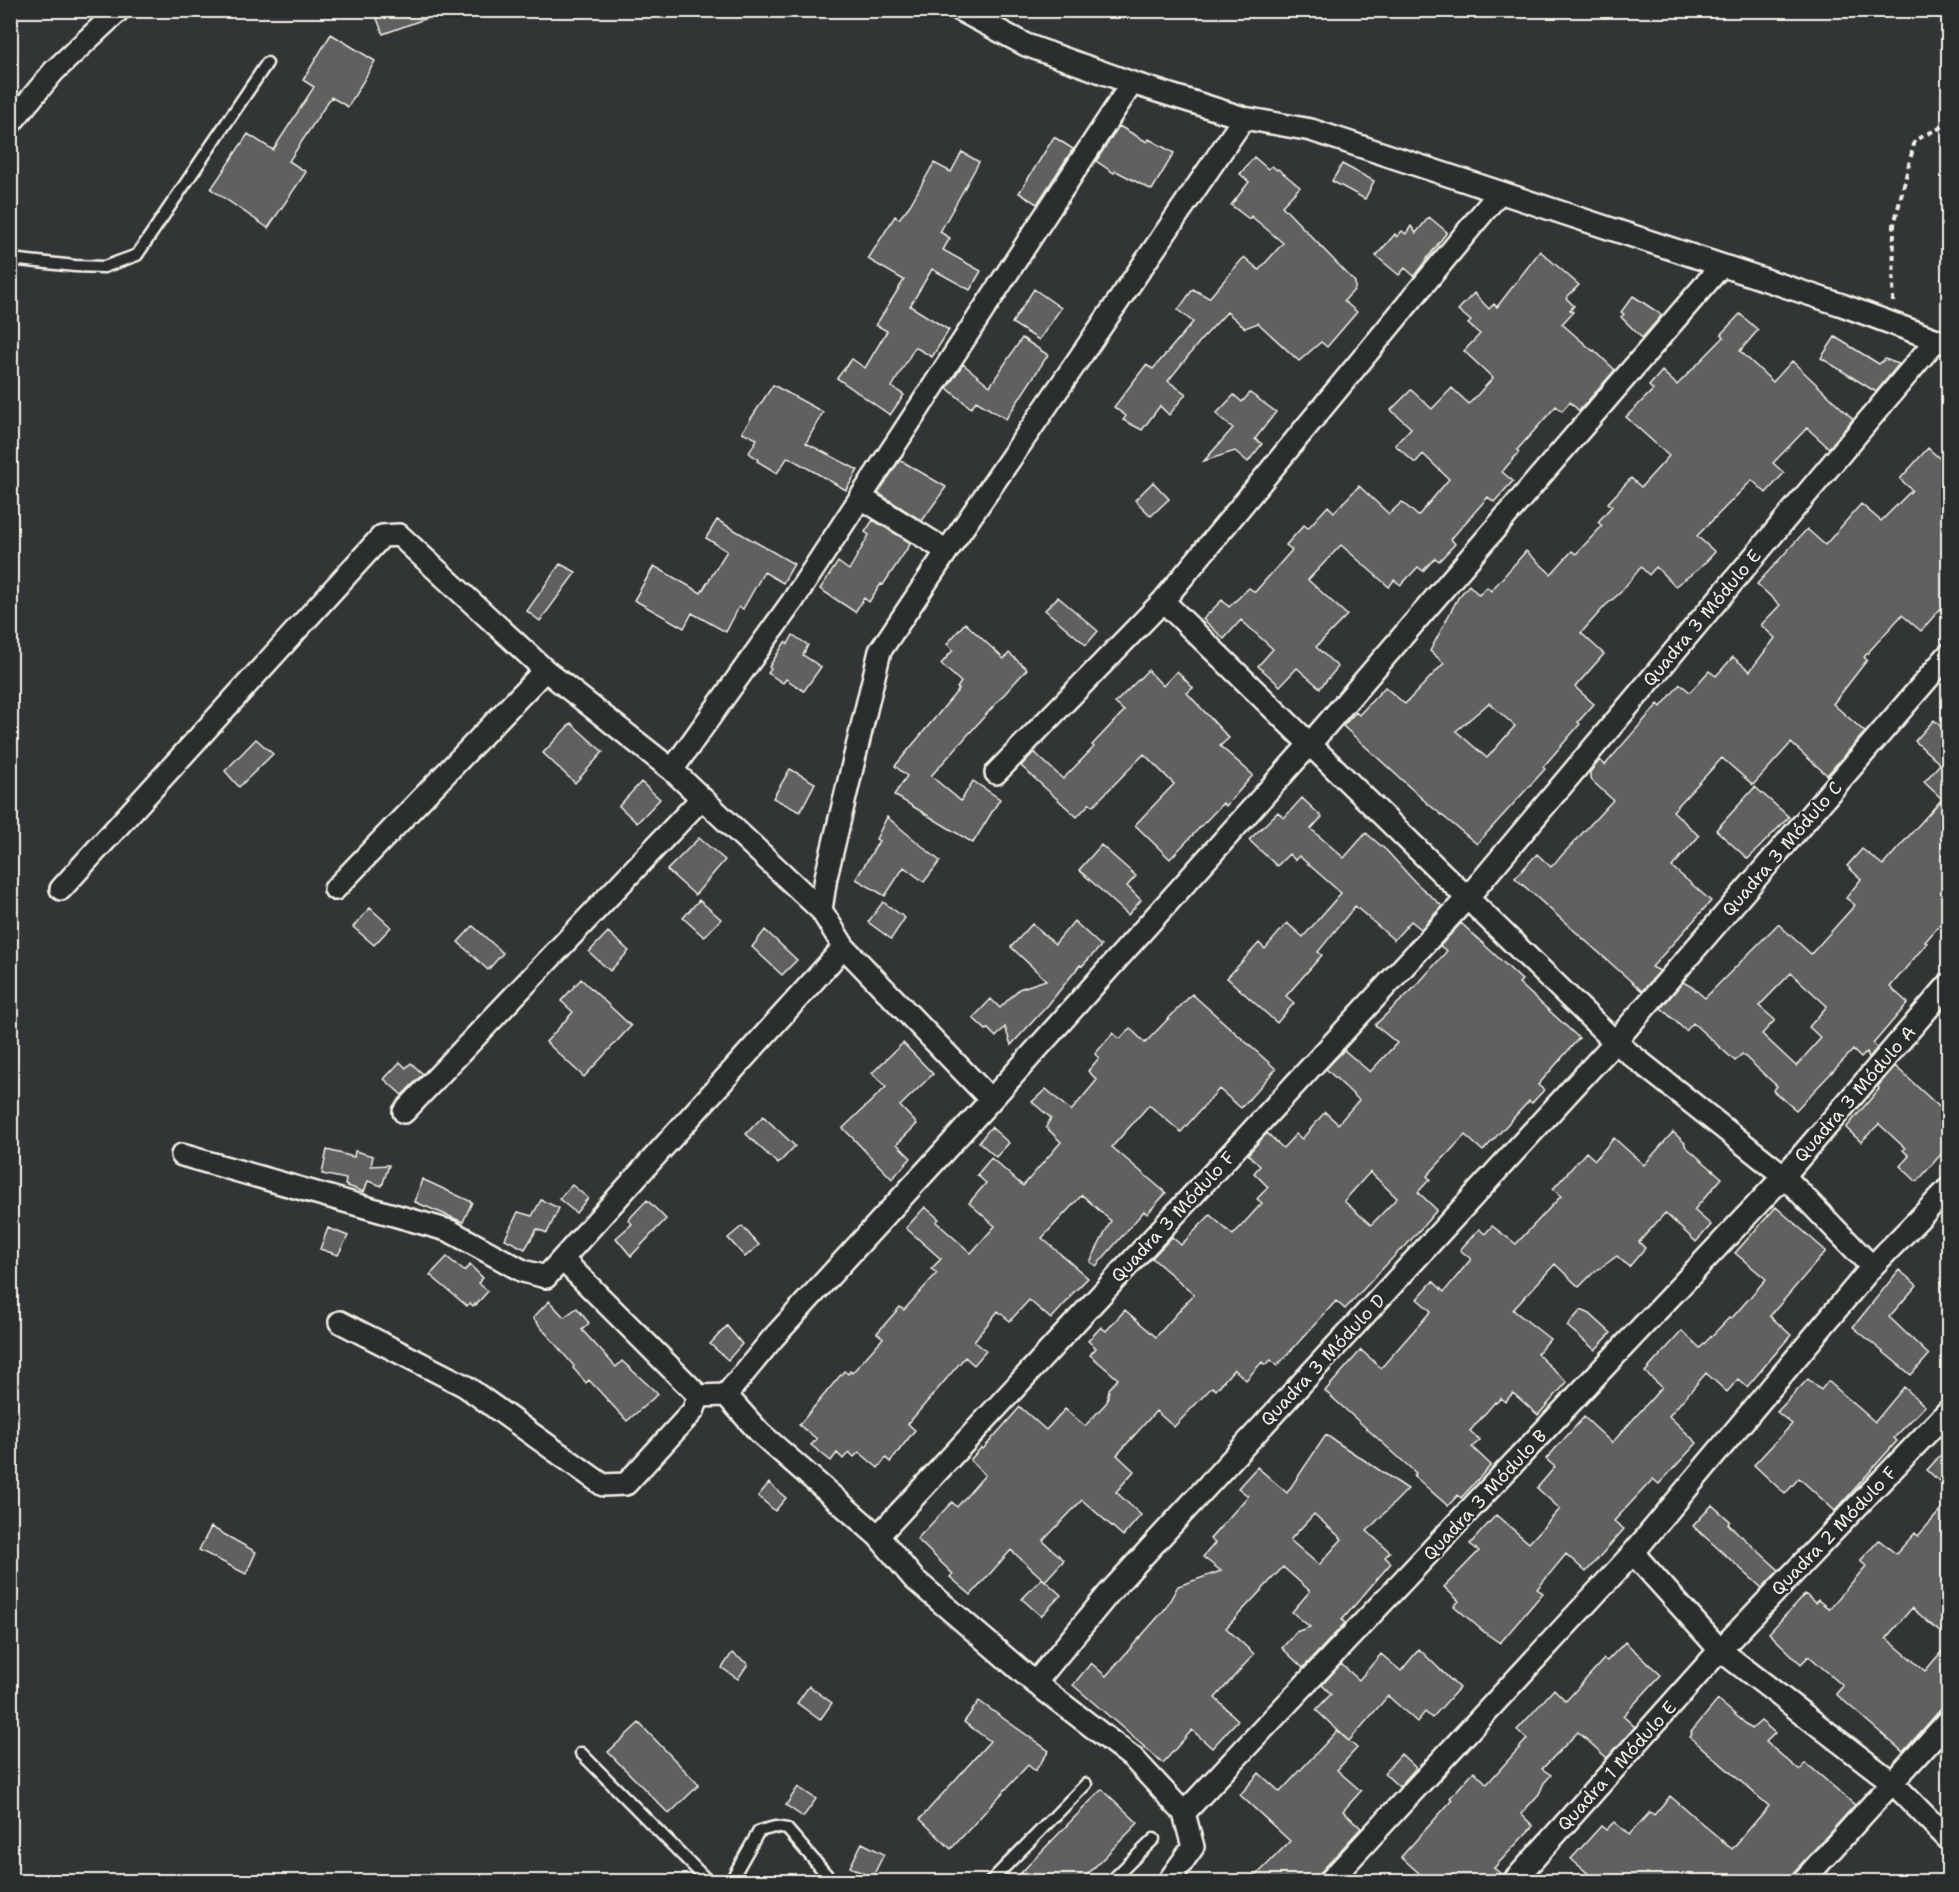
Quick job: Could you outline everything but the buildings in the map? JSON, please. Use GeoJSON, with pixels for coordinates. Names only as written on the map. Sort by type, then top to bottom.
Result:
{"type":"FeatureCollection","features":[{"type":"Feature","properties":{"kind":"street"},"geometry":{"type":"LineString","coordinates":[[10,124],[54,71],[119,10]]}},
{"type":"Feature","properties":{"kind":"street"},"geometry":{"type":"LineString","coordinates":[[960,10],[1026,45],[1132,83],[1244,118],[1311,130],[1842,305],[1942,342]]}},
{"type":"Feature","properties":{"kind":"street"},"geometry":{"type":"LineString","coordinates":[[672,770],[792,602],[1132,83]]}},
{"type":"Feature","properties":{"kind":"street"},"geometry":{"type":"LineString","coordinates":[[821,910],[826,877],[880,651],[946,551],[1244,118]]}},
{"type":"Feature","properties":{"kind":"street"},"geometry":{"type":"LineString","coordinates":[[996,773],[1163,601],[1499,193]]}},
{"type":"Feature","properties":{"kind":"street"},"geometry":{"type":"LineString","coordinates":[[563,1260],[699,1396],[726,1395],[772,1338],[991,1100],[1309,745],[1721,266]]}},
{"type":"Feature","properties":{"kind":"street","name":"Quadra 3 Módulo E"},"geometry":{"type":"LineString","coordinates":[[1468,897],[1942,342]]}},
{"type":"Feature","properties":{"kind":"street"},"geometry":{"type":"LineString","coordinates":[[860,497],[946,551]]}},
{"type":"Feature","properties":{"kind":"street"},"geometry":{"type":"LineString","coordinates":[[61,889],[382,536],[399,535],[545,670],[672,770],[821,910],[844,947],[991,1100]]}},
{"type":"Feature","properties":{"kind":"street"},"geometry":{"type":"LineString","coordinates":[[1163,601],[1615,1042],[1784,1176],[1872,1267]]}},
{"type":"Feature","properties":{"kind":"street","name":"Quadra 3 Módulo C"},"geometry":{"type":"LineString","coordinates":[[1615,1042],[1948,655]]}},
{"type":"Feature","properties":{"kind":"street"},"geometry":{"type":"LineString","coordinates":[[335,889],[545,670]]}},
{"type":"Feature","properties":{"kind":"street"},"geometry":{"type":"LineString","coordinates":[[404,1112],[702,798]]}},
{"type":"Feature","properties":{"kind":"street","name":"Quadra 3 Módulo F"},"geometry":{"type":"LineString","coordinates":[[878,1536],[1468,897]]}},
{"type":"Feature","properties":{"kind":"street"},"geometry":{"type":"LineString","coordinates":[[182,1155],[450,1231],[533,1275],[546,1277],[844,947]]}},
{"type":"Feature","properties":{"kind":"street","name":"Quadra 3 Módulo A"},"geometry":{"type":"LineString","coordinates":[[1784,1176],[1948,985]]}},
{"type":"Feature","properties":{"kind":"street","name":"Quadra 3 Módulo D"},"geometry":{"type":"LineString","coordinates":[[1035,1683],[1117,1584],[1615,1042]]}},
{"type":"Feature","properties":{"kind":"street","name":"Quadra 3 Módulo B"},"geometry":{"type":"LineString","coordinates":[[1184,1813],[1784,1176]]}},
{"type":"Feature","properties":{"kind":"street"},"geometry":{"type":"LineString","coordinates":[[1329,1881],[1633,1553],[1872,1267],[1948,1189]]}},
{"type":"Feature","properties":{"kind":"street"},"geometry":{"type":"LineString","coordinates":[[340,1322],[465,1386],[603,1485],[626,1484],[693,1411],[699,1396]]}},
{"type":"Feature","properties":{"kind":"street"},"geometry":{"type":"LineString","coordinates":[[726,1395],[760,1433],[878,1536],[914,1580],[1035,1683],[1132,1758],[1184,1813],[1193,1847],[1167,1881]]}},
{"type":"Feature","properties":{"kind":"street","name":"Quadra 2 Módulo F"},"geometry":{"type":"LineString","coordinates":[[1720,1650],[1948,1411]]}},
{"type":"Feature","properties":{"kind":"street"},"geometry":{"type":"LineString","coordinates":[[1633,1553],[1720,1650],[1892,1782],[1948,1839]]}},
{"type":"Feature","properties":{"kind":"street","name":"Quadra 1 Módulo E"},"geometry":{"type":"LineString","coordinates":[[1513,1881],[1720,1650]]}},
{"type":"Feature","properties":{"kind":"street"},"geometry":{"type":"LineString","coordinates":[[1802,1881],[1948,1721]]}},
{"type":"Feature","properties":{"kind":"lane"},"geometry":{"type":"LineString","coordinates":[[10,259],[104,267],[137,255],[267,63]]}},
{"type":"Feature","properties":{"kind":"lane"},"geometry":{"type":"LineString","coordinates":[[581,1753],[709,1881]]}},
{"type":"Feature","properties":{"kind":"lane"},"geometry":{"type":"LineString","coordinates":[[990,1881],[1086,1784]]}},
{"type":"Feature","properties":{"kind":"lane"},"geometry":{"type":"LineString","coordinates":[[730,1881],[759,1831],[775,1827],[787,1830],[833,1881]]}},
{"type":"Feature","properties":{"kind":"lane"},"geometry":{"type":"LineString","coordinates":[[1110,1881],[1154,1839]]}},
{"type":"Feature","properties":{"kind":"path"},"geometry":{"type":"LineString","coordinates":[[1893,324],[1894,225],[1915,140],[1948,124]]}}]}
